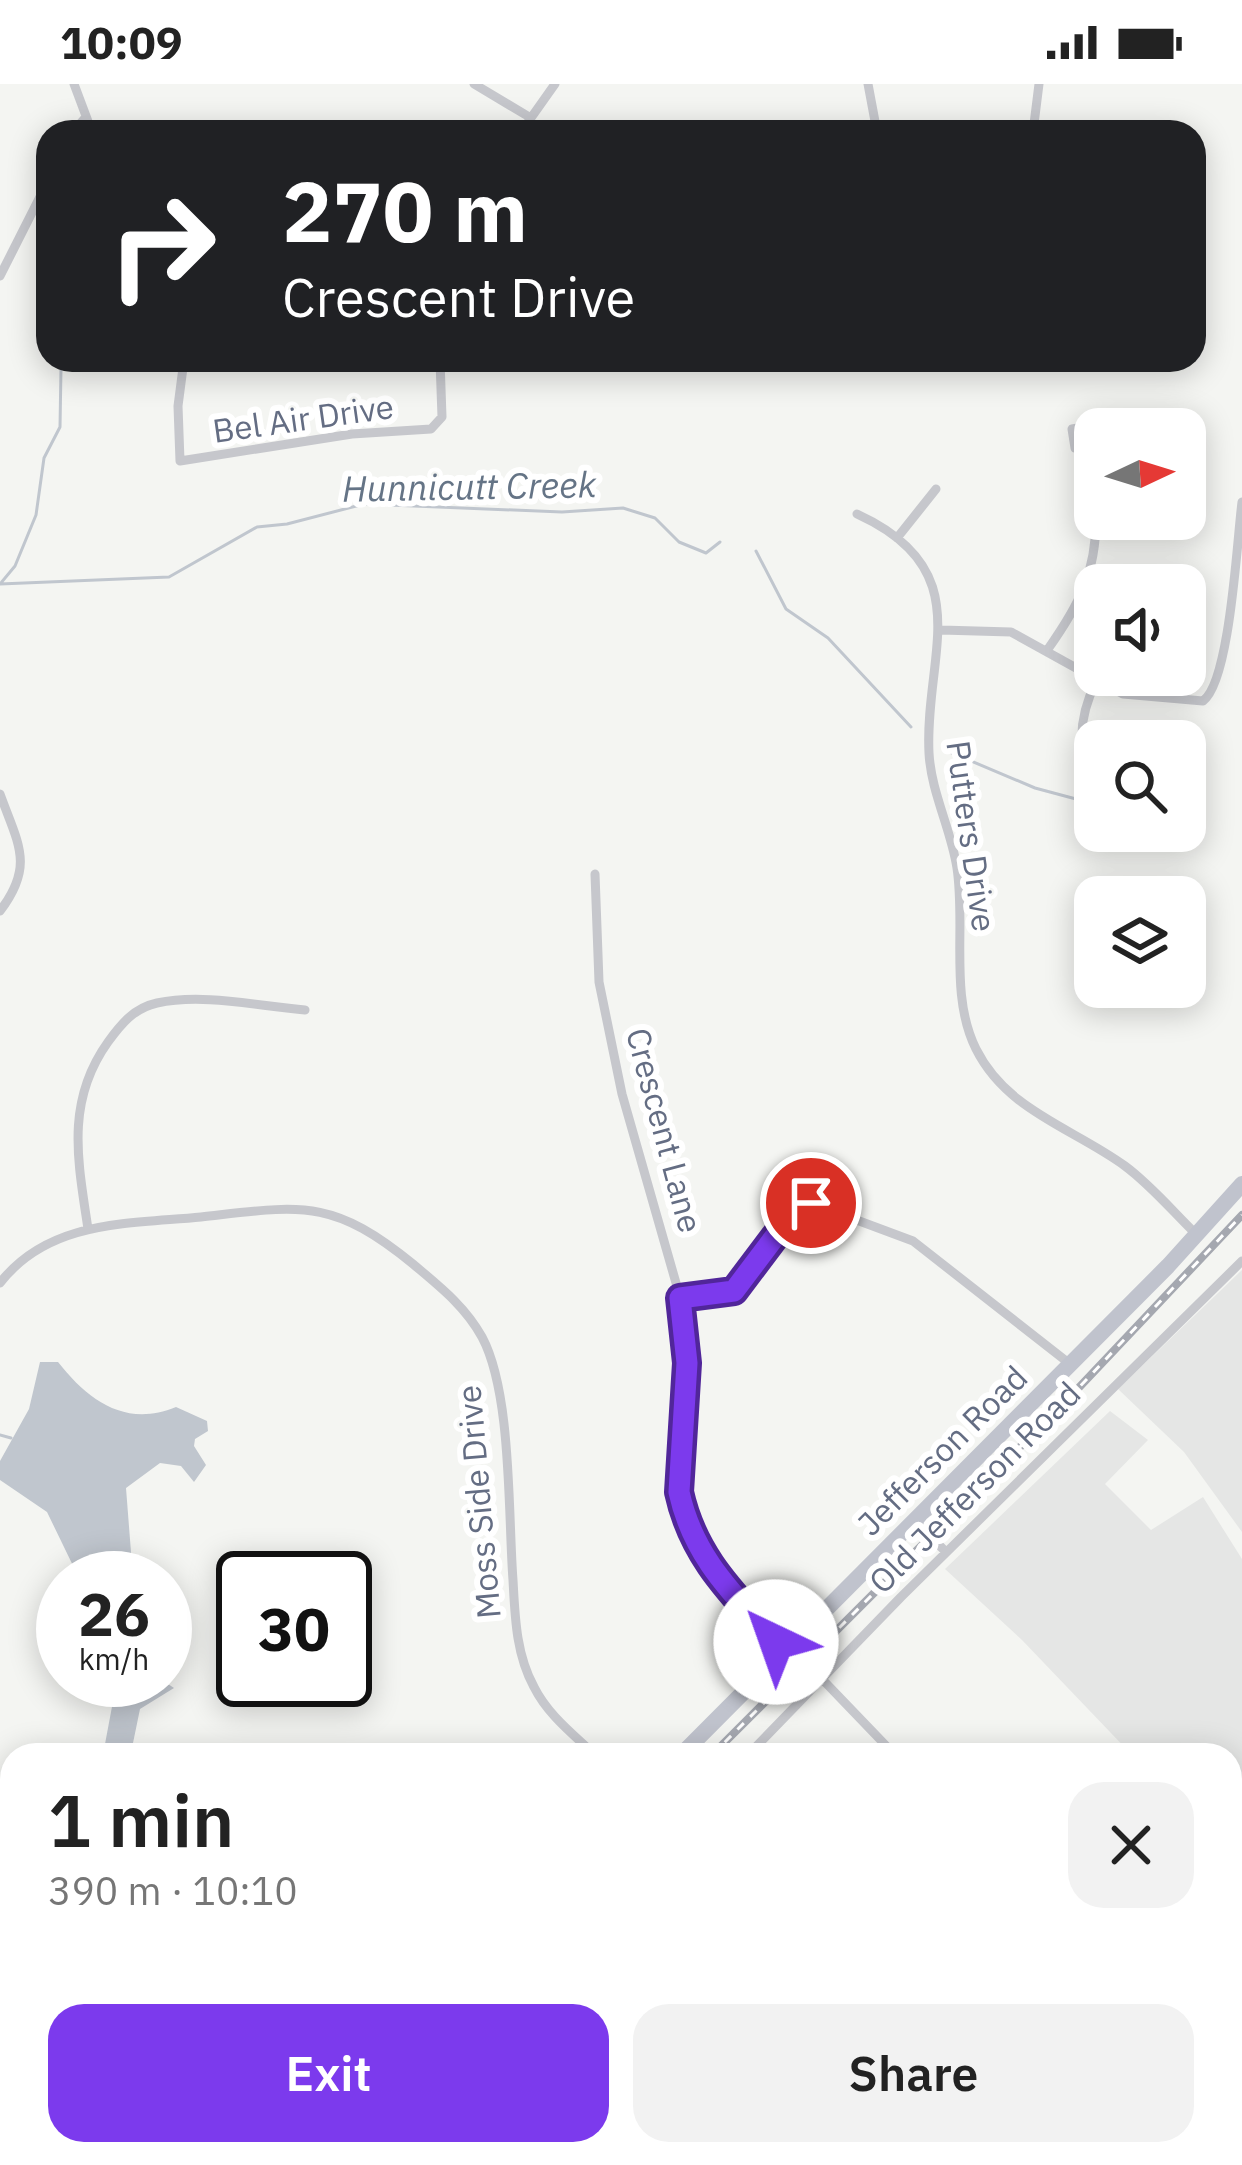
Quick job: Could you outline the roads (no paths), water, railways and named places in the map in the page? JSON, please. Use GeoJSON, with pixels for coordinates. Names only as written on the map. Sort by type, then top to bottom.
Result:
{"type":"FeatureCollection","features":[{"type":"Feature","properties":{"kind":"highway","name":"Jefferson Road"},"geometry":{"type":"LineString","coordinates":[[693,1743],[1198,1236],[1242,1184]]}},
{"type":"Feature","properties":{"kind":"street"},"geometry":{"type":"LineString","coordinates":[[74,84],[87,120]]}},
{"type":"Feature","properties":{"kind":"street"},"geometry":{"type":"LineString","coordinates":[[474,84],[531,118],[556,84]]}},
{"type":"Feature","properties":{"kind":"street"},"geometry":{"type":"LineString","coordinates":[[868,84],[875,120]]}},
{"type":"Feature","properties":{"kind":"street"},"geometry":{"type":"LineString","coordinates":[[1032,120],[1039,84]]}},
{"type":"Feature","properties":{"kind":"street"},"geometry":{"type":"LineString","coordinates":[[0,276],[36,205]]}},
{"type":"Feature","properties":{"kind":"street","name":"Bel Air Drive"},"geometry":{"type":"LineString","coordinates":[[182,372],[180,461],[366,432],[431,429],[442,417],[440,372]]}},
{"type":"Feature","properties":{"kind":"street"},"geometry":{"type":"LineString","coordinates":[[897,538],[936,489]]}},
{"type":"Feature","properties":{"kind":"street"},"geometry":{"type":"LineString","coordinates":[[1135,696],[1191,702],[1211,695],[1225,636],[1242,502]]}},
{"type":"Feature","properties":{"kind":"street","name":"Putters Drive"},"geometry":{"type":"LineString","coordinates":[[857,514],[897,538],[926,577],[940,630],[929,753],[958,876],[963,1005],[970,1036],[987,1069],[1015,1099],[1124,1166],[1198,1236]]}},
{"type":"Feature","properties":{"kind":"street"},"geometry":{"type":"LineString","coordinates":[[1048,649],[1078,605],[1091,575],[1094,540]]}},
{"type":"Feature","properties":{"kind":"street"},"geometry":{"type":"LineString","coordinates":[[940,630],[998,629],[1048,649],[1074,667]]}},
{"type":"Feature","properties":{"kind":"street"},"geometry":{"type":"LineString","coordinates":[[0,794],[22,866],[18,886],[0,910]]}},
{"type":"Feature","properties":{"kind":"street","name":"Crescent Lane"},"geometry":{"type":"LineString","coordinates":[[595,874],[599,982],[622,1094],[680,1298],[687,1363],[679,1492],[688,1526],[708,1567],[784,1652]]}},
{"type":"Feature","properties":{"kind":"street"},"geometry":{"type":"LineString","coordinates":[[88,1228],[75,1139],[77,1114],[93,1063],[128,1017],[142,1007],[172,1001],[304,1010]]}},
{"type":"Feature","properties":{"kind":"street"},"geometry":{"type":"LineString","coordinates":[[680,1298],[734,1291],[795,1210],[811,1203],[913,1241],[1070,1364]]}},
{"type":"Feature","properties":{"kind":"street","name":"Moss Side Drive"},"geometry":{"type":"LineString","coordinates":[[0,1283],[42,1244],[88,1228],[283,1207],[322,1210],[355,1221],[379,1236],[458,1303],[482,1338],[495,1373],[516,1625],[525,1668],[554,1716],[582,1743]]}},
{"type":"Feature","properties":{"kind":"street","name":"Old Jefferson Road"},"geometry":{"type":"LineString","coordinates":[[760,1743],[1242,1261]]}},
{"type":"Feature","properties":{"kind":"street"},"geometry":{"type":"LineString","coordinates":[[914,1520],[946,1552]]}},
{"type":"Feature","properties":{"kind":"street"},"geometry":{"type":"LineString","coordinates":[[822,1679],[883,1743]]}},
{"type":"Feature","properties":{"kind":"waterway"},"geometry":{"type":"LineString","coordinates":[[0,584],[15,566],[36,515],[44,458],[60,427],[61,372]]}},
{"type":"Feature","properties":{"kind":"waterway","name":"Hunnicutt Creek"},"geometry":{"type":"LineString","coordinates":[[0,584],[169,577],[257,527],[364,504],[562,512],[623,508],[655,518],[679,542],[706,553],[720,542]]}},
{"type":"Feature","properties":{"kind":"waterway","name":"Hunnicutt Creek"},"geometry":{"type":"LineString","coordinates":[[756,551],[786,609],[828,638],[911,727]]}},
{"type":"Feature","properties":{"kind":"waterway","name":"Hunnicutt Creek"},"geometry":{"type":"LineString","coordinates":[[945,750],[1035,788],[1074,798]]}},
{"type":"Feature","properties":{"kind":"waterway"},"geometry":{"type":"LineString","coordinates":[[0,1435],[11,1438]]}},
{"type":"Feature","properties":{"kind":"railway"},"geometry":{"type":"LineString","coordinates":[[724,1743],[1070,1397],[1242,1215]]}}]}
